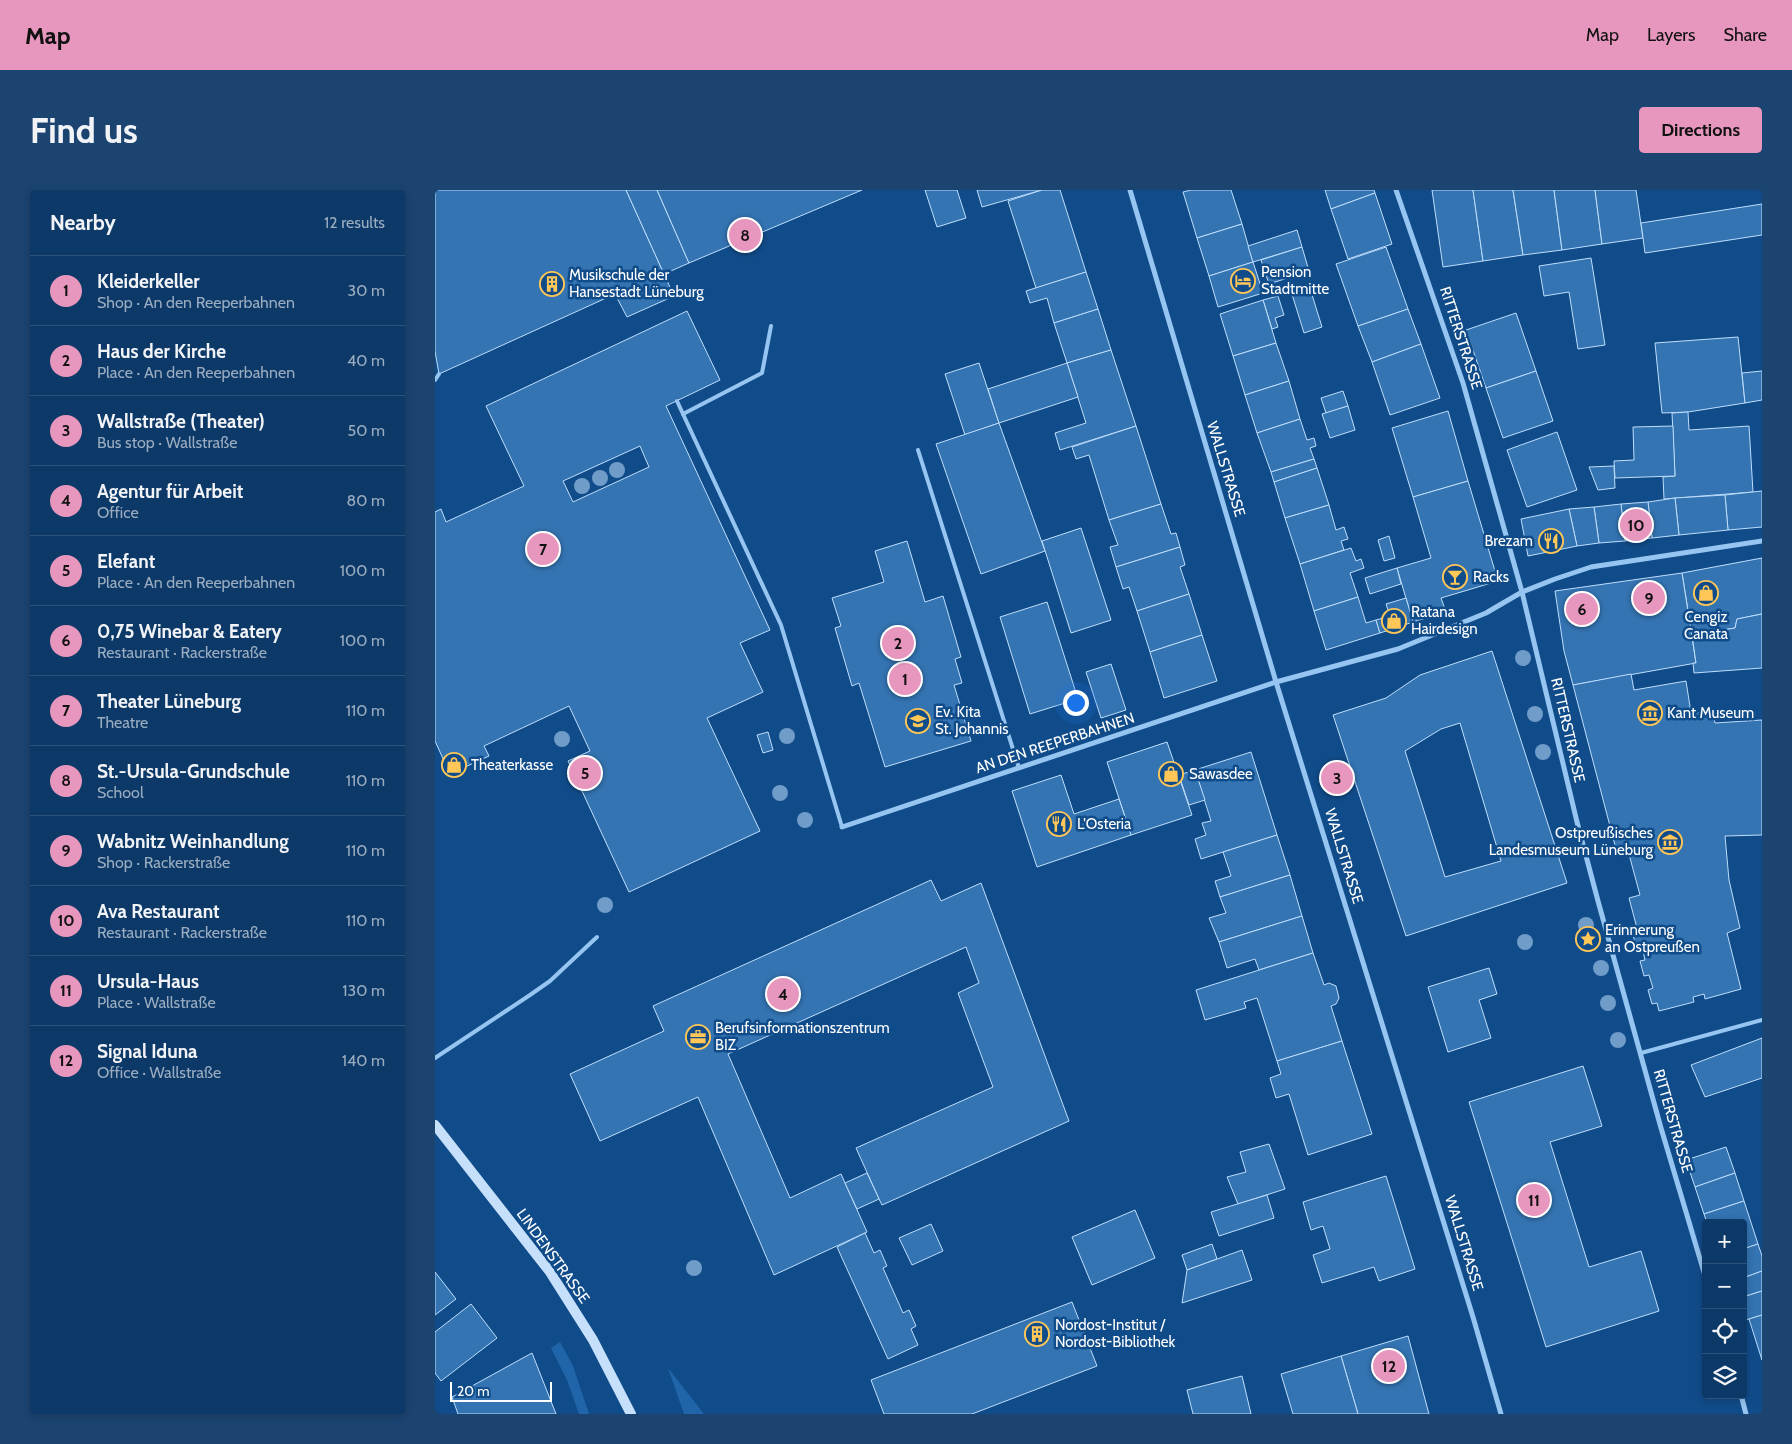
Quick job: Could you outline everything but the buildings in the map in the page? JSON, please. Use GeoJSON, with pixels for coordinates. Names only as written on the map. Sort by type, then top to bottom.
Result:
{"type":"FeatureCollection","features":[{"type":"Feature","properties":{"kind":"main road","name":"LINDENSTRASSE"},"geometry":{"type":"LineString","coordinates":[[435,1125],[551,1272],[593,1340],[631,1414]]}},
{"type":"Feature","properties":{"kind":"street","name":"WALLSTRASSE"},"geometry":{"type":"LineString","coordinates":[[1130,190],[1276,682],[1473,1317],[1501,1414]]}},
{"type":"Feature","properties":{"kind":"street","name":"RITTERSTRASSE"},"geometry":{"type":"LineString","coordinates":[[1396,190],[1463,383],[1522,592],[1577,822],[1663,1136],[1702,1266]]}},
{"type":"Feature","properties":{"kind":"street","name":"AN DEN REEPERBAHNEN"},"geometry":{"type":"LineString","coordinates":[[842,827],[1276,682],[1399,649],[1486,613],[1522,592],[1555,578],[1591,567],[1762,541]]}},
{"type":"Feature","properties":{"kind":"street"},"geometry":{"type":"LineString","coordinates":[[1742,1399],[1746,1414]]}},
{"type":"Feature","properties":{"kind":"lane"},"geometry":{"type":"LineString","coordinates":[[683,414],[762,373],[771,326]]}},
{"type":"Feature","properties":{"kind":"lane"},"geometry":{"type":"LineString","coordinates":[[435,380],[439,374]]}},
{"type":"Feature","properties":{"kind":"lane"},"geometry":{"type":"LineString","coordinates":[[677,400],[781,625],[842,827]]}},
{"type":"Feature","properties":{"kind":"lane"},"geometry":{"type":"LineString","coordinates":[[918,450],[1019,768]]}},
{"type":"Feature","properties":{"kind":"lane"},"geometry":{"type":"LineString","coordinates":[[435,1058],[541,988],[597,937]]}},
{"type":"Feature","properties":{"kind":"lane"},"geometry":{"type":"LineString","coordinates":[[1641,1053],[1762,1020]]}},
{"type":"Feature","properties":{"kind":"shaded area"},"geometry":{"type":"Polygon","coordinates":[[[560,1342],[573,1366],[589,1414],[579,1414],[567,1380],[551,1348],[560,1342]]]}},
{"type":"Feature","properties":{"kind":"shaded area"},"geometry":{"type":"Polygon","coordinates":[[[668,1368],[704,1414],[684,1414],[668,1368]]]}},
{"type":"Feature","properties":{"kind":"place","name":"St.-Ursula-Grundschule"},"geometry":{"type":"Point","coordinates":[745,235]}},
{"type":"Feature","properties":{"kind":"place","name":"Pension Stadtmitte"},"geometry":{"type":"Point","coordinates":[1243,281]}},
{"type":"Feature","properties":{"kind":"place","name":"Musikschule der Hansestadt Lüneburg"},"geometry":{"type":"Point","coordinates":[552,284]}},
{"type":"Feature","properties":{"kind":"place","name":"Ava Restaurant"},"geometry":{"type":"Point","coordinates":[1636,525]}},
{"type":"Feature","properties":{"kind":"place","name":"Brezam"},"geometry":{"type":"Point","coordinates":[1551,541]}},
{"type":"Feature","properties":{"kind":"place","name":"Theater Lüneburg"},"geometry":{"type":"Point","coordinates":[543,549]}},
{"type":"Feature","properties":{"kind":"place","name":"Racks"},"geometry":{"type":"Point","coordinates":[1455,577]}},
{"type":"Feature","properties":{"kind":"place","name":"Cengiz Canata"},"geometry":{"type":"Point","coordinates":[1706,593]}},
{"type":"Feature","properties":{"kind":"place","name":"Wabnitz Weinhandlung"},"geometry":{"type":"Point","coordinates":[1649,598]}},
{"type":"Feature","properties":{"kind":"place","name":"0,75 Winebar & Eatery"},"geometry":{"type":"Point","coordinates":[1582,609]}},
{"type":"Feature","properties":{"kind":"place","name":"Ratana Hairdesign"},"geometry":{"type":"Point","coordinates":[1394,621]}},
{"type":"Feature","properties":{"kind":"place","name":"Haus der Kirche"},"geometry":{"type":"Point","coordinates":[898,643]}},
{"type":"Feature","properties":{"kind":"place","name":"Kleiderkeller"},"geometry":{"type":"Point","coordinates":[905,679]}},
{"type":"Feature","properties":{"kind":"place","name":"Kant Museum"},"geometry":{"type":"Point","coordinates":[1650,713]}},
{"type":"Feature","properties":{"kind":"place","name":"Ev. Kita St. Johannis"},"geometry":{"type":"Point","coordinates":[918,721]}},
{"type":"Feature","properties":{"kind":"place","name":"Theaterkasse"},"geometry":{"type":"Point","coordinates":[454,765]}},
{"type":"Feature","properties":{"kind":"place","name":"Elefant"},"geometry":{"type":"Point","coordinates":[585,773]}},
{"type":"Feature","properties":{"kind":"place","name":"Sawasdee"},"geometry":{"type":"Point","coordinates":[1171,774]}},
{"type":"Feature","properties":{"kind":"place","name":"Wallstraße (Theater)"},"geometry":{"type":"Point","coordinates":[1337,778]}},
{"type":"Feature","properties":{"kind":"place","name":"L'Osteria"},"geometry":{"type":"Point","coordinates":[1059,824]}},
{"type":"Feature","properties":{"kind":"place","name":"Ostpreußisches Landesmuseum Lüneburg"},"geometry":{"type":"Point","coordinates":[1670,842]}},
{"type":"Feature","properties":{"kind":"place","name":"Erinnerung an Ostpreußen"},"geometry":{"type":"Point","coordinates":[1588,939]}},
{"type":"Feature","properties":{"kind":"place","name":"Agentur für Arbeit"},"geometry":{"type":"Point","coordinates":[783,994]}},
{"type":"Feature","properties":{"kind":"place","name":"Berufsinformationszentrum BIZ"},"geometry":{"type":"Point","coordinates":[698,1037]}},
{"type":"Feature","properties":{"kind":"place","name":"Ursula-Haus"},"geometry":{"type":"Point","coordinates":[1534,1200]}},
{"type":"Feature","properties":{"kind":"place","name":"Nordost-Institut / Nordost-Bibliothek"},"geometry":{"type":"Point","coordinates":[1037,1334]}},
{"type":"Feature","properties":{"kind":"place","name":"Signal Iduna"},"geometry":{"type":"Point","coordinates":[1389,1366]}}]}
